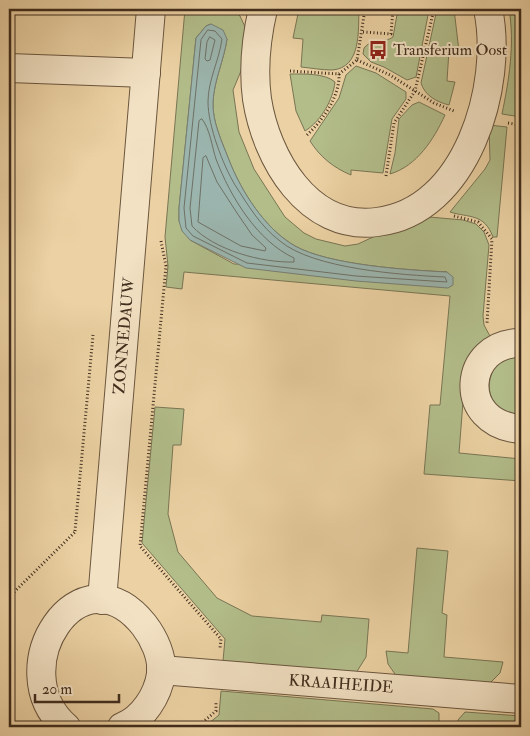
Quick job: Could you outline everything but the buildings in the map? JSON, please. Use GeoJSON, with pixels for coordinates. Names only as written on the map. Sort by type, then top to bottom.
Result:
{"type":"FeatureCollection","features":[{"type":"Feature","properties":{"kind":"street","name":"ZONNEDAUW"},"geometry":{"type":"LineString","coordinates":[[102,600],[152,9]]}},
{"type":"Feature","properties":{"kind":"street"},"geometry":{"type":"LineString","coordinates":[[263,9],[256,48],[257,99],[270,146],[280,167],[298,190],[318,208],[353,222],[378,222],[396,218],[425,202],[451,176],[464,156],[481,118],[491,68],[492,42],[488,9]]}},
{"type":"Feature","properties":{"kind":"street"},"geometry":{"type":"LineString","coordinates":[[9,68],[146,73]]}},
{"type":"Feature","properties":{"kind":"street"},"geometry":{"type":"LineString","coordinates":[[511,344],[491,352],[481,362],[475,375],[474,389],[478,403],[485,414],[496,423],[521,428]]}},
{"type":"Feature","properties":{"kind":"street"},"geometry":{"type":"LineString","coordinates":[[66,727],[50,718],[34,698],[22,662],[40,626],[62,607],[78,601],[102,600],[116,603],[135,614],[154,638],[161,670],[159,684],[150,704],[122,727]]}},
{"type":"Feature","properties":{"kind":"street","name":"KRAAIHEIDE"},"geometry":{"type":"LineString","coordinates":[[161,670],[521,699]]}},
{"type":"Feature","properties":{"kind":"path"},"geometry":{"type":"LineString","coordinates":[[290,71],[338,74],[357,60],[363,32],[365,9]]}},
{"type":"Feature","properties":{"kind":"path"},"geometry":{"type":"LineString","coordinates":[[363,32],[391,34],[393,9]]}},
{"type":"Feature","properties":{"kind":"path"},"geometry":{"type":"LineString","coordinates":[[386,176],[394,123],[415,91],[434,9]]}},
{"type":"Feature","properties":{"kind":"path"},"geometry":{"type":"LineString","coordinates":[[357,60],[390,75],[448,109]]}},
{"type":"Feature","properties":{"kind":"path"},"geometry":{"type":"LineString","coordinates":[[307,136],[319,122],[337,93],[338,74]]}},
{"type":"Feature","properties":{"kind":"path"},"geometry":{"type":"LineString","coordinates":[[425,202],[436,212],[464,217],[478,222],[492,239],[486,321],[511,344]]}},
{"type":"Feature","properties":{"kind":"path"},"geometry":{"type":"LineString","coordinates":[[162,231],[161,240],[166,266],[140,546],[221,639],[216,711],[198,727]]}},
{"type":"Feature","properties":{"kind":"path"},"geometry":{"type":"LineString","coordinates":[[9,597],[75,531],[140,538]]}},
{"type":"Feature","properties":{"kind":"green space"},"geometry":{"type":"Polygon","coordinates":[[[185,9],[232,9],[240,16],[246,29],[246,59],[233,90],[239,132],[254,169],[285,217],[304,233],[316,239],[345,246],[358,244],[418,216],[463,220],[476,224],[484,232],[489,245],[483,316],[484,325],[491,338],[465,376],[459,453],[521,459],[521,481],[424,474],[430,405],[440,405],[450,296],[184,272],[182,289],[166,287],[168,266],[165,237],[185,9]],[[211,24],[206,26],[196,38],[179,208],[179,221],[190,240],[234,264],[447,272],[411,270],[327,258],[295,246],[274,230],[255,208],[240,184],[216,124],[213,109],[214,94],[227,39],[211,24]]]}},
{"type":"Feature","properties":{"kind":"green space"},"geometry":{"type":"Polygon","coordinates":[[[299,9],[359,9],[356,46],[349,62],[342,68],[332,70],[301,67],[303,39],[293,38],[299,9]]]}},
{"type":"Feature","properties":{"kind":"green space"},"geometry":{"type":"Polygon","coordinates":[[[398,9],[429,10],[416,77],[407,80],[371,62],[363,54],[364,48],[368,44],[393,37],[398,9]]]}},
{"type":"Feature","properties":{"kind":"green space"},"geometry":{"type":"Polygon","coordinates":[[[437,9],[454,9],[459,51],[449,50],[447,81],[455,82],[449,105],[432,98],[425,92],[421,83],[437,9]]]}},
{"type":"Feature","properties":{"kind":"green space"},"geometry":{"type":"Polygon","coordinates":[[[509,9],[521,9],[521,117],[502,114],[509,75],[511,49],[509,9]]]}},
{"type":"Feature","properties":{"kind":"green space"},"geometry":{"type":"Polygon","coordinates":[[[356,66],[376,73],[406,92],[406,99],[392,119],[383,173],[351,170],[351,175],[328,161],[310,141],[339,98],[346,75],[356,66]]]}},
{"type":"Feature","properties":{"kind":"green space"},"geometry":{"type":"Polygon","coordinates":[[[290,74],[326,77],[335,82],[332,96],[325,110],[316,122],[305,131],[296,111],[290,74]]]}},
{"type":"Feature","properties":{"kind":"green space"},"geometry":{"type":"Polygon","coordinates":[[[419,102],[445,115],[436,133],[424,150],[408,165],[390,174],[395,153],[399,119],[412,105],[419,102]]]}},
{"type":"Feature","properties":{"kind":"green space"},"geometry":{"type":"Polygon","coordinates":[[[489,125],[507,127],[497,237],[493,237],[489,229],[480,220],[450,212],[485,169],[490,160],[489,125]]]}},
{"type":"Feature","properties":{"kind":"green space"},"geometry":{"type":"Polygon","coordinates":[[[521,357],[521,395],[519,396],[517,416],[504,412],[495,405],[490,395],[489,384],[492,373],[498,364],[508,358],[521,357]]]}},
{"type":"Feature","properties":{"kind":"green space"},"geometry":{"type":"Polygon","coordinates":[[[155,407],[184,409],[181,445],[173,445],[168,514],[178,552],[217,598],[252,616],[321,622],[322,615],[369,619],[366,657],[356,673],[223,661],[225,639],[142,543],[155,407]]]}},
{"type":"Feature","properties":{"kind":"green space"},"geometry":{"type":"Polygon","coordinates":[[[417,548],[448,551],[442,613],[447,615],[444,657],[503,662],[500,673],[490,683],[397,677],[388,664],[386,651],[408,653],[417,548]]]}},
{"type":"Feature","properties":{"kind":"green space"},"geometry":{"type":"Polygon","coordinates":[[[221,691],[433,709],[439,713],[439,727],[306,727],[235,721],[235,727],[204,727],[219,715],[221,691]]]}},
{"type":"Feature","properties":{"kind":"green space"},"geometry":{"type":"Polygon","coordinates":[[[465,712],[521,716],[521,727],[457,727],[458,720],[465,712]]]}},
{"type":"Feature","properties":{"kind":"water"},"geometry":{"type":"Polygon","coordinates":[[[211,24],[223,30],[227,39],[214,94],[213,109],[216,124],[240,184],[255,208],[274,230],[295,246],[327,258],[411,270],[447,272],[453,277],[453,285],[448,288],[356,281],[246,268],[190,240],[182,231],[179,221],[179,208],[196,38],[206,26],[211,24]]]}},
{"type":"Feature","properties":{"kind":"place","name":"Transferium Oost"},"geometry":{"type":"Point","coordinates":[378,50]}}]}
